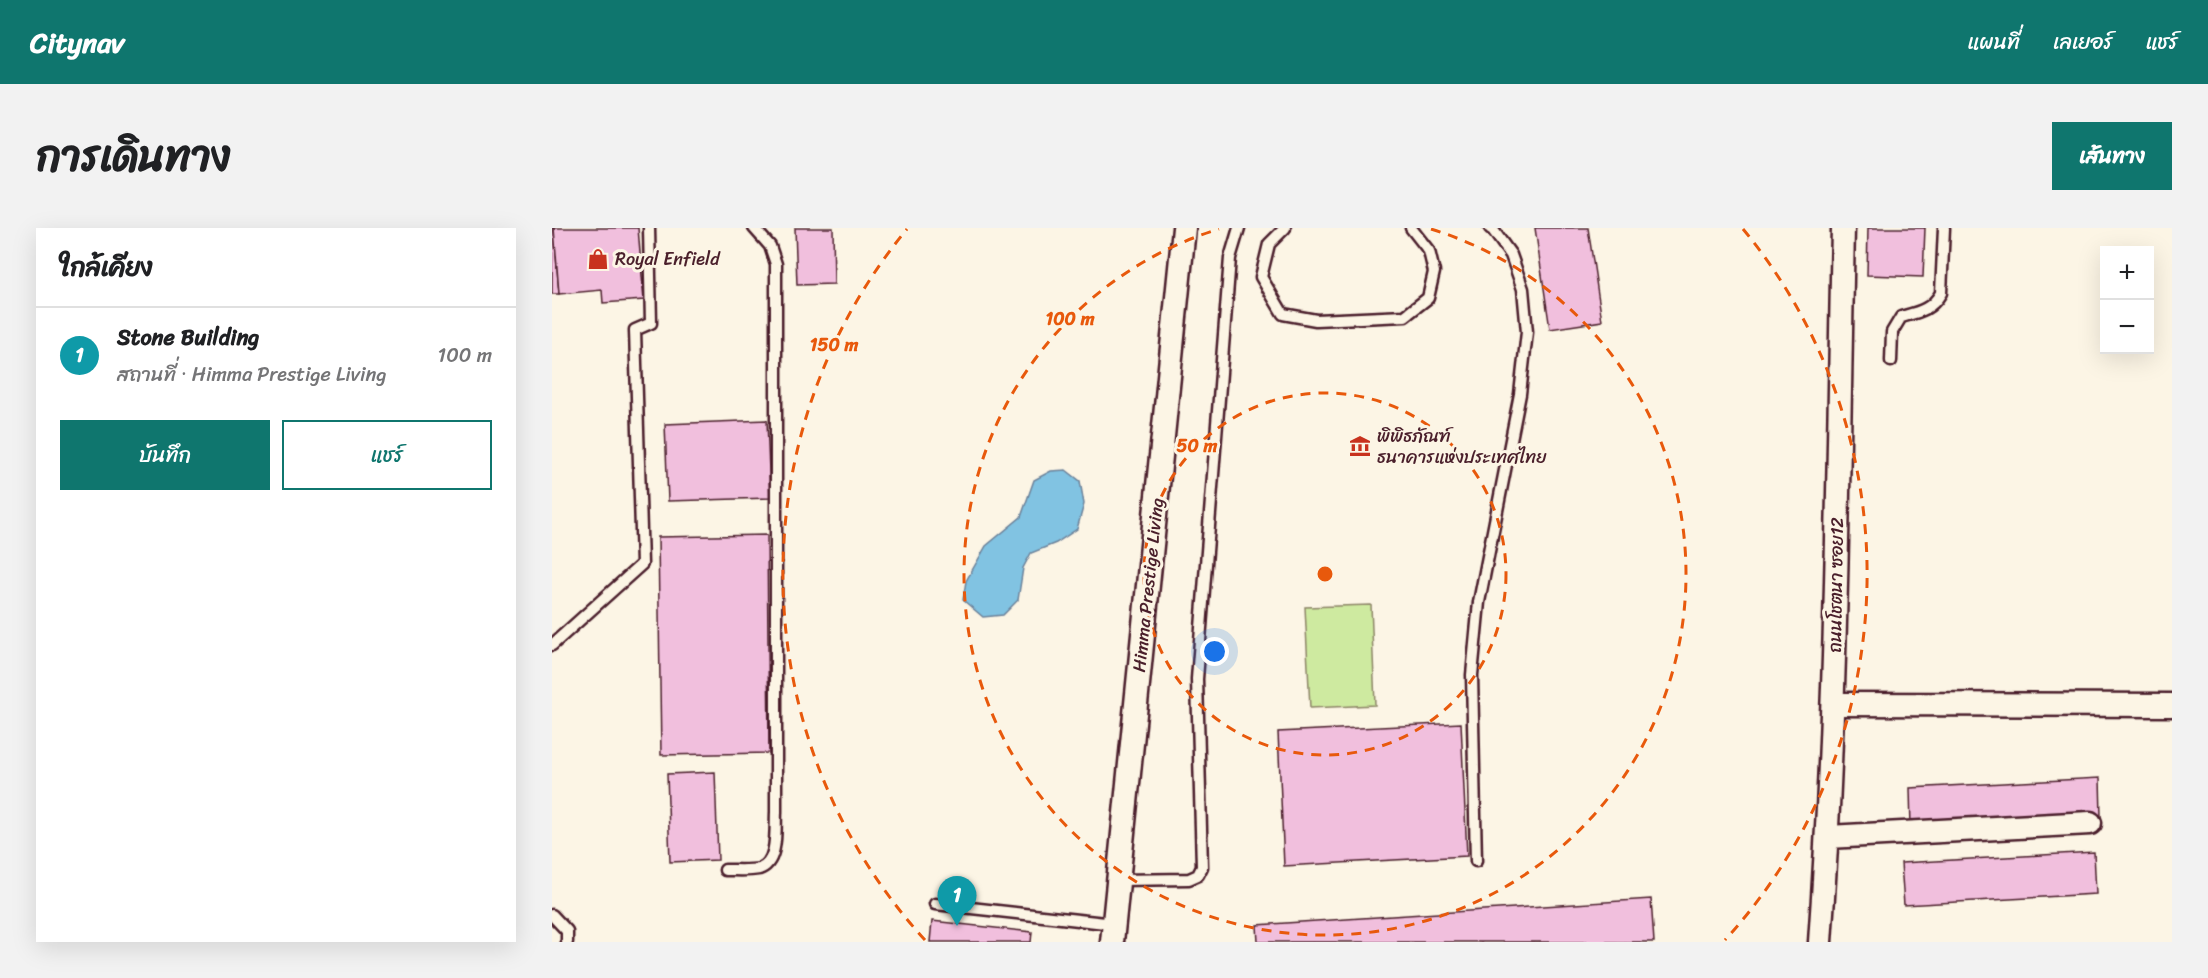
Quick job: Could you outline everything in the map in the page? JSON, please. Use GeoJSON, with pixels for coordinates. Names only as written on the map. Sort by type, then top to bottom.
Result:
{"type":"FeatureCollection","features":[{"type":"Feature","properties":{"kind":"street","name":"Himma Prestige Living"},"geometry":{"type":"LineString","coordinates":[[1113,933],[1184,228]]}},
{"type":"Feature","properties":{"kind":"street","name":"ถนนโชตนา ซอย12"},"geometry":{"type":"LineString","coordinates":[[1820,942],[1828,837],[1833,704],[1843,228]]}},
{"type":"Feature","properties":{"kind":"street"},"geometry":{"type":"LineString","coordinates":[[1833,704],[2172,705]]}},
{"type":"Feature","properties":{"kind":"street"},"geometry":{"type":"LineString","coordinates":[[1828,837],[2090,823]]}},
{"type":"Feature","properties":{"kind":"lane"},"geometry":{"type":"LineString","coordinates":[[552,645],[642,564],[635,330],[651,323],[649,228]]}},
{"type":"Feature","properties":{"kind":"lane"},"geometry":{"type":"LineString","coordinates":[[725,870],[760,868],[767,865],[774,847],[776,812],[776,264],[770,246],[754,228]]}},
{"type":"Feature","properties":{"kind":"lane"},"geometry":{"type":"LineString","coordinates":[[1118,880],[1189,879],[1202,867],[1197,679],[1230,258],[1239,228]]}},
{"type":"Feature","properties":{"kind":"lane"},"geometry":{"type":"LineString","coordinates":[[1285,228],[1269,244],[1261,277],[1283,314],[1316,320],[1405,316],[1428,298],[1434,272],[1429,251],[1412,228]]}},
{"type":"Feature","properties":{"kind":"lane"},"geometry":{"type":"LineString","coordinates":[[1476,861],[1472,675],[1479,602],[1520,394],[1527,332],[1523,289],[1511,255],[1490,228]]}},
{"type":"Feature","properties":{"kind":"lane"},"geometry":{"type":"LineString","coordinates":[[1892,361],[1892,332],[1901,317],[1926,310],[1936,302],[1941,293],[1944,228]]}},
{"type":"Feature","properties":{"kind":"lane"},"geometry":{"type":"LineString","coordinates":[[935,904],[1113,933]]}},
{"type":"Feature","properties":{"kind":"lane"},"geometry":{"type":"LineString","coordinates":[[552,915],[567,931],[567,942]]}},
{"type":"Feature","properties":{"kind":"green space"},"geometry":{"type":"Polygon","coordinates":[[[1371,605],[1375,705],[1310,708],[1305,607],[1371,605]]]}},
{"type":"Feature","properties":{"kind":"water"},"geometry":{"type":"Polygon","coordinates":[[[1066,470],[1080,481],[1084,504],[1077,529],[1056,543],[1031,553],[1023,568],[1018,600],[1003,615],[983,617],[963,600],[966,581],[986,546],[1021,517],[1034,480],[1051,471],[1066,470]]]}},
{"type":"Feature","properties":{"kind":"building"},"geometry":{"type":"Polygon","coordinates":[[[552,228],[554,228],[559,294],[552,294],[552,228]]]}},
{"type":"Feature","properties":{"kind":"building","name":"Royal Enfield"},"geometry":{"type":"Polygon","coordinates":[[[554,228],[638,228],[644,300],[603,303],[602,290],[559,294],[554,228]]]}},
{"type":"Feature","properties":{"kind":"building"},"geometry":{"type":"Polygon","coordinates":[[[795,228],[833,228],[834,284],[797,285],[795,228]]]}},
{"type":"Feature","properties":{"kind":"building"},"geometry":{"type":"Polygon","coordinates":[[[1535,228],[1588,228],[1602,321],[1550,329],[1535,228]]]}},
{"type":"Feature","properties":{"kind":"building"},"geometry":{"type":"Polygon","coordinates":[[[1868,228],[1925,228],[1923,277],[1867,275],[1868,228]]]}},
{"type":"Feature","properties":{"kind":"building"},"geometry":{"type":"Polygon","coordinates":[[[767,420],[770,498],[668,501],[665,424],[767,420]]]}},
{"type":"Feature","properties":{"kind":"building"},"geometry":{"type":"Polygon","coordinates":[[[767,535],[769,753],[661,755],[658,537],[767,535]]]}},
{"type":"Feature","properties":{"kind":"building"},"geometry":{"type":"Polygon","coordinates":[[[1461,723],[1467,856],[1284,866],[1278,732],[1461,723]]]}},
{"type":"Feature","properties":{"kind":"building"},"geometry":{"type":"Polygon","coordinates":[[[715,772],[718,860],[670,862],[667,774],[715,772]]]}},
{"type":"Feature","properties":{"kind":"building"},"geometry":{"type":"Polygon","coordinates":[[[2100,778],[2101,817],[1911,827],[1910,788],[2100,778]]]}},
{"type":"Feature","properties":{"kind":"building"},"geometry":{"type":"Polygon","coordinates":[[[2094,852],[2096,894],[1904,905],[1901,863],[2094,852]]]}},
{"type":"Feature","properties":{"kind":"building"},"geometry":{"type":"Polygon","coordinates":[[[1651,899],[1654,942],[1258,942],[1257,925],[1651,899]]]}},
{"type":"Feature","properties":{"kind":"building"},"geometry":{"type":"Polygon","coordinates":[[[932,921],[1032,932],[1031,942],[930,942],[932,921]]]}},
{"type":"Feature","properties":{"kind":"place","name":"Royal Enfield"},"geometry":{"type":"Point","coordinates":[598,259]}},
{"type":"Feature","properties":{"kind":"place","name":"พิพิธภัณฑ์ ธนาคารแห่งประเทศไทย"},"geometry":{"type":"Point","coordinates":[1360,446]}},
{"type":"Feature","properties":{"kind":"place","name":"Stone Building"},"geometry":{"type":"Point","coordinates":[957,926]}}]}
